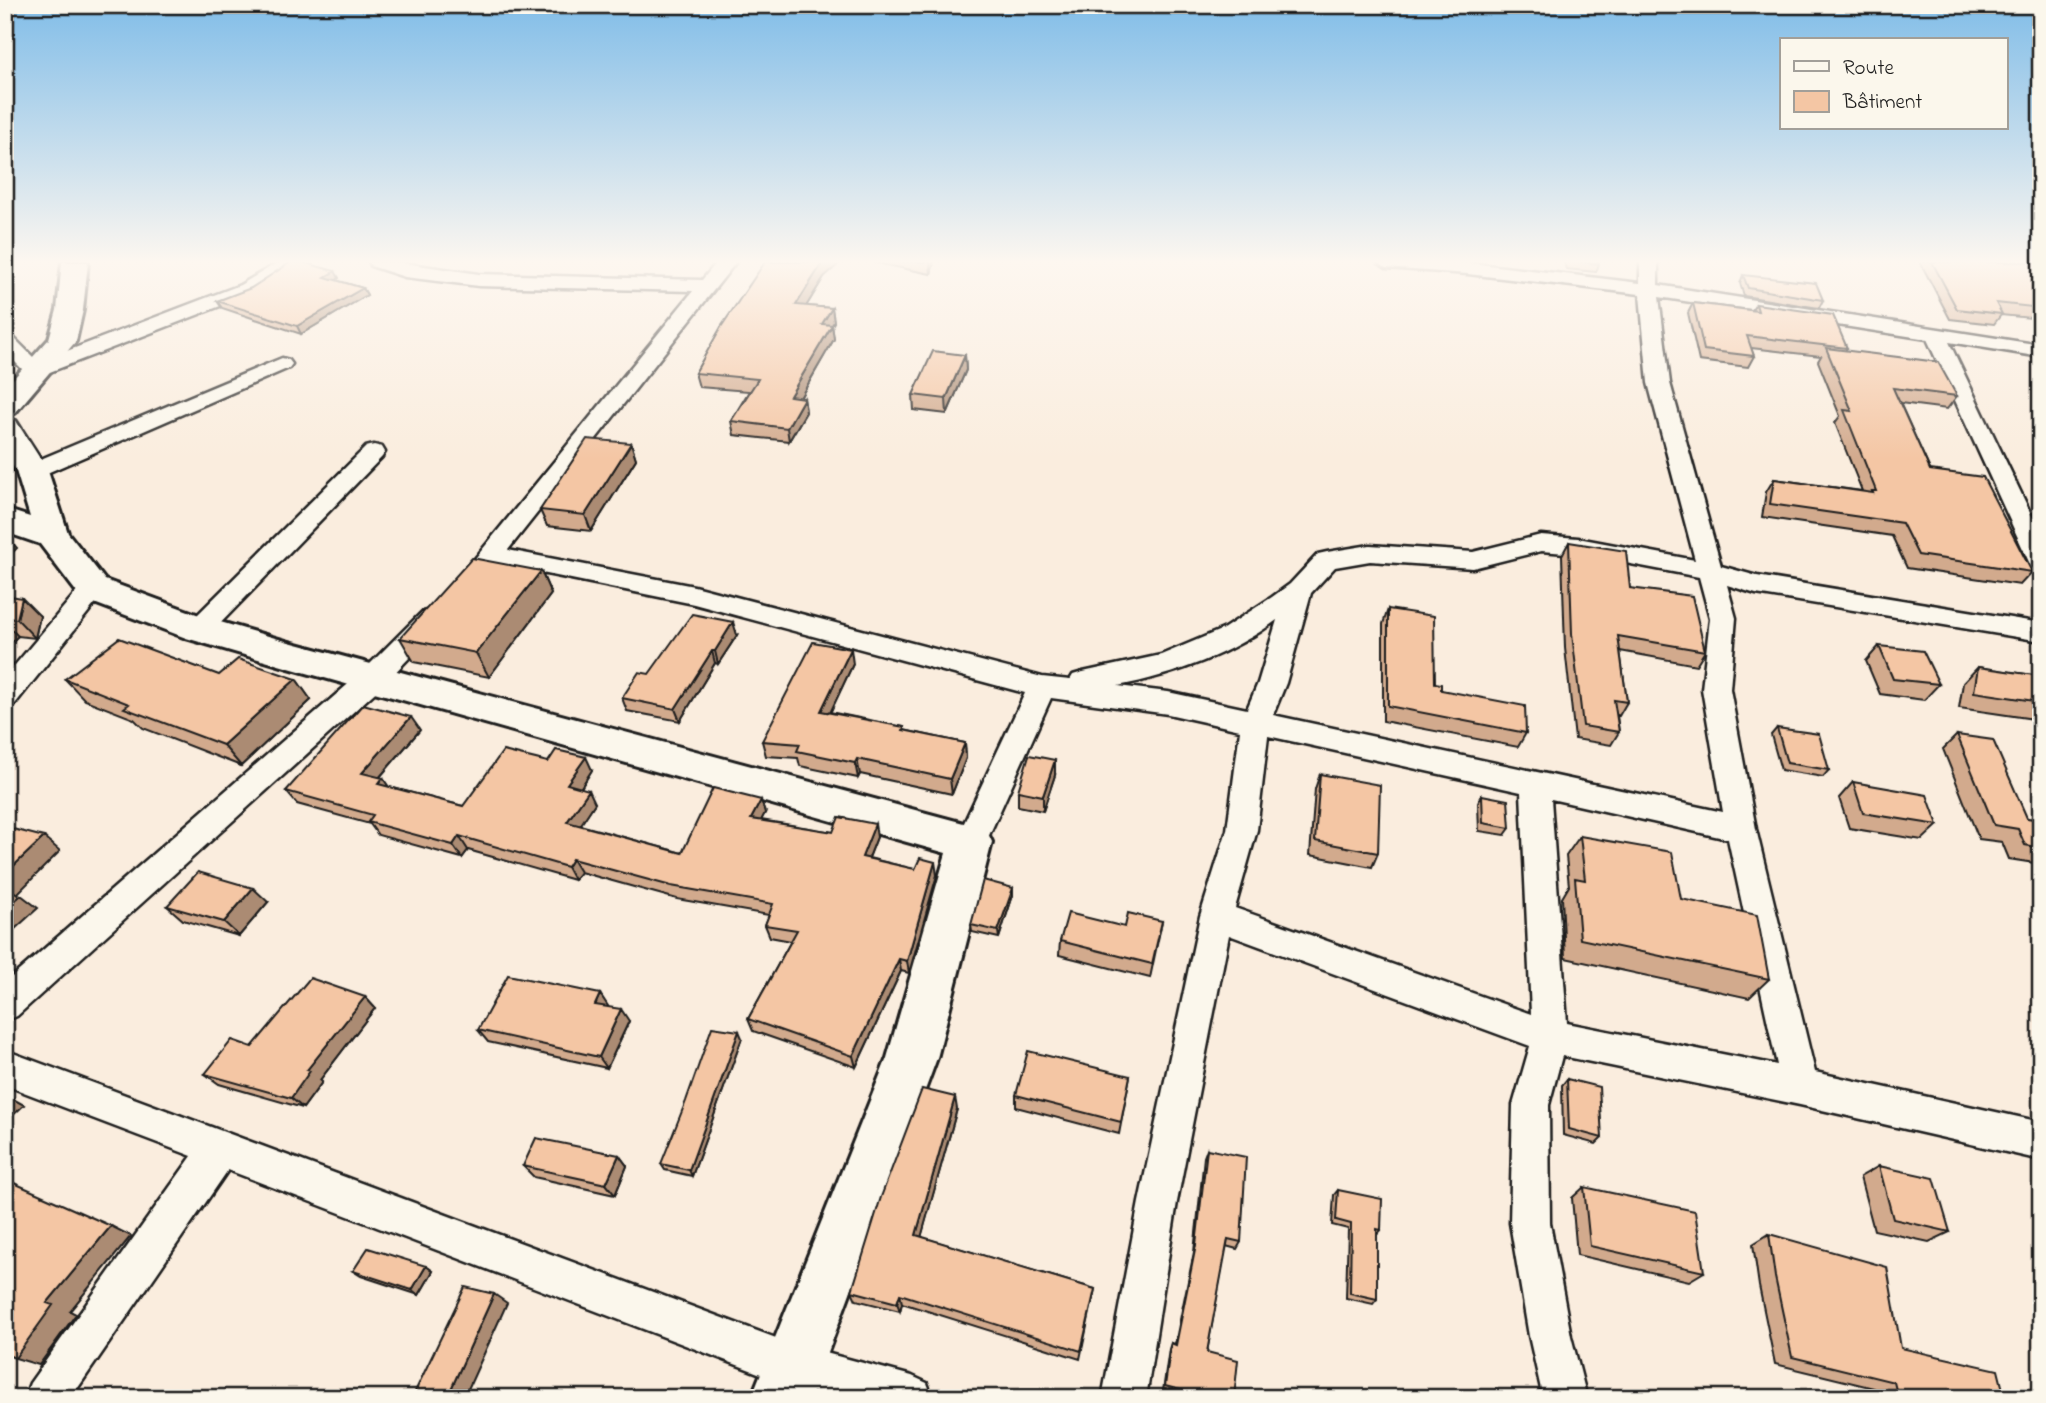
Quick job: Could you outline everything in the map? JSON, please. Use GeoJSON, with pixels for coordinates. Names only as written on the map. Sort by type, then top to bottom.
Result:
{"type":"FeatureCollection","features":[{"type":"Feature","properties":{"kind":"street"},"geometry":{"type":"LineString","coordinates":[[5,407],[62,341],[65,327]]}},
{"type":"Feature","properties":{"kind":"street"},"geometry":{"type":"LineString","coordinates":[[35,371],[148,327]]}},
{"type":"Feature","properties":{"kind":"street"},"geometry":{"type":"LineString","coordinates":[[5,1005],[372,679],[492,555],[675,327]]}},
{"type":"Feature","properties":{"kind":"street"},"geometry":{"type":"LineString","coordinates":[[1653,327],[1659,383],[1723,618],[1716,689],[1741,829],[1800,1087]]}},
{"type":"Feature","properties":{"kind":"street"},"geometry":{"type":"LineString","coordinates":[[1893,327],[2041,351]]}},
{"type":"Feature","properties":{"kind":"street"},"geometry":{"type":"LineString","coordinates":[[1936,334],[2041,562]]}},
{"type":"Feature","properties":{"kind":"street"},"geometry":{"type":"LineString","coordinates":[[5,340],[35,371]]}},
{"type":"Feature","properties":{"kind":"street"},"geometry":{"type":"LineString","coordinates":[[32,471],[282,364]]}},
{"type":"Feature","properties":{"kind":"street"},"geometry":{"type":"LineString","coordinates":[[5,427],[32,471],[52,536],[93,589],[199,629],[372,679],[971,842]]}},
{"type":"Feature","properties":{"kind":"street"},"geometry":{"type":"LineString","coordinates":[[199,629],[374,452]]}},
{"type":"Feature","properties":{"kind":"street"},"geometry":{"type":"LineString","coordinates":[[5,520],[52,536]]}},
{"type":"Feature","properties":{"kind":"street"},"geometry":{"type":"LineString","coordinates":[[1042,687],[1116,678],[1182,658],[1250,626],[1299,590],[1326,560],[1370,553],[1474,560],[1541,543],[1578,546],[1710,571],[1756,585],[2041,632]]}},
{"type":"Feature","properties":{"kind":"street"},"geometry":{"type":"LineString","coordinates":[[492,555],[694,595],[1042,687],[1168,703],[1741,829]]}},
{"type":"Feature","properties":{"kind":"street"},"geometry":{"type":"LineString","coordinates":[[5,697],[93,589]]}},
{"type":"Feature","properties":{"kind":"street"},"geometry":{"type":"LineString","coordinates":[[1124,1398],[1158,1202],[1216,916],[1242,830],[1255,724],[1272,682],[1299,590]]}},
{"type":"Feature","properties":{"kind":"street"},"geometry":{"type":"LineString","coordinates":[[786,1381],[912,1058],[971,842],[1042,687]]}},
{"type":"Feature","properties":{"kind":"street"},"geometry":{"type":"LineString","coordinates":[[1535,784],[1550,1037],[1531,1105],[1530,1223],[1550,1336],[1565,1398]]}},
{"type":"Feature","properties":{"kind":"street"},"geometry":{"type":"LineString","coordinates":[[1216,916],[1550,1037],[1800,1087],[2041,1141]]}},
{"type":"Feature","properties":{"kind":"street"},"geometry":{"type":"LineString","coordinates":[[5,1067],[221,1148],[786,1381],[912,1398]]}},
{"type":"Feature","properties":{"kind":"street"},"geometry":{"type":"LineString","coordinates":[[45,1398],[221,1148]]}},
{"type":"Feature","properties":{"kind":"building"},"geometry":{"type":"Polygon","coordinates":[[[721,327],[831,327],[790,396],[804,398],[787,428],[731,421],[758,379],[695,373],[721,327]]]}},
{"type":"Feature","properties":{"kind":"building"},"geometry":{"type":"Polygon","coordinates":[[[1699,327],[1838,327],[1847,348],[1747,336],[1754,356],[1704,350],[1699,327]]]}},
{"type":"Feature","properties":{"kind":"building"},"geometry":{"type":"Polygon","coordinates":[[[1826,348],[1938,362],[1957,396],[1893,388],[1930,470],[1983,477],[2032,572],[1918,555],[1902,523],[1770,504],[1774,479],[1873,493],[1872,491],[1876,491],[1844,410],[1852,411],[1826,348]]]}},
{"type":"Feature","properties":{"kind":"building"},"geometry":{"type":"Polygon","coordinates":[[[933,351],[965,355],[946,399],[913,395],[933,351]]]}},
{"type":"Feature","properties":{"kind":"building"},"geometry":{"type":"Polygon","coordinates":[[[587,439],[631,443],[585,515],[540,510],[587,439]]]}},
{"type":"Feature","properties":{"kind":"building"},"geometry":{"type":"Polygon","coordinates":[[[1569,542],[1626,551],[1630,588],[1692,596],[1705,651],[1618,636],[1627,702],[1614,700],[1619,732],[1583,726],[1572,634],[1569,542]]]}},
{"type":"Feature","properties":{"kind":"building"},"geometry":{"type":"Polygon","coordinates":[[[472,558],[541,571],[476,653],[400,638],[472,558]]]}},
{"type":"Feature","properties":{"kind":"building"},"geometry":{"type":"Polygon","coordinates":[[[5,595],[22,598],[17,619],[5,618],[5,595]]]}},
{"type":"Feature","properties":{"kind":"building"},"geometry":{"type":"Polygon","coordinates":[[[1388,609],[1434,616],[1435,683],[1441,684],[1441,690],[1525,706],[1526,733],[1388,706],[1388,609]]]}},
{"type":"Feature","properties":{"kind":"building"},"geometry":{"type":"Polygon","coordinates":[[[692,614],[733,622],[675,709],[622,698],[639,672],[649,674],[692,614]]]}},
{"type":"Feature","properties":{"kind":"building"},"geometry":{"type":"Polygon","coordinates":[[[119,638],[219,675],[238,659],[296,679],[223,745],[124,708],[129,704],[65,679],[119,638]]]}},
{"type":"Feature","properties":{"kind":"building"},"geometry":{"type":"Polygon","coordinates":[[[813,642],[851,649],[821,711],[904,727],[903,730],[965,743],[950,779],[857,759],[855,763],[797,751],[800,744],[762,741],[813,642]]]}},
{"type":"Feature","properties":{"kind":"building"},"geometry":{"type":"Polygon","coordinates":[[[1879,646],[1923,651],[1939,684],[1893,679],[1879,646]]]}},
{"type":"Feature","properties":{"kind":"building"},"geometry":{"type":"Polygon","coordinates":[[[1978,667],[2041,676],[2041,702],[1974,692],[1978,667]]]}},
{"type":"Feature","properties":{"kind":"building"},"geometry":{"type":"Polygon","coordinates":[[[363,704],[411,717],[362,773],[383,778],[378,784],[463,806],[503,751],[548,762],[556,750],[586,757],[567,784],[589,790],[567,822],[682,853],[713,788],[761,800],[751,819],[833,832],[839,817],[875,824],[862,857],[915,869],[920,858],[935,862],[907,961],[899,959],[853,1056],[748,1019],[797,930],[765,925],[773,904],[671,886],[572,859],[567,867],[459,836],[453,845],[368,822],[373,815],[286,791],[363,704]]]}},
{"type":"Feature","properties":{"kind":"building"},"geometry":{"type":"Polygon","coordinates":[[[1777,728],[1819,734],[1829,770],[1787,763],[1777,728]]]}},
{"type":"Feature","properties":{"kind":"building"},"geometry":{"type":"Polygon","coordinates":[[[1957,735],[1993,740],[2027,818],[2041,820],[2041,848],[2025,845],[2018,829],[1994,825],[1957,735]]]}},
{"type":"Feature","properties":{"kind":"building"},"geometry":{"type":"Polygon","coordinates":[[[1029,755],[1055,760],[1043,796],[1018,791],[1029,755]]]}},
{"type":"Feature","properties":{"kind":"building"},"geometry":{"type":"Polygon","coordinates":[[[1320,774],[1380,785],[1378,853],[1315,841],[1320,774]]]}},
{"type":"Feature","properties":{"kind":"building"},"geometry":{"type":"Polygon","coordinates":[[[1853,782],[1927,795],[1938,825],[1863,813],[1853,782]]]}},
{"type":"Feature","properties":{"kind":"building"},"geometry":{"type":"Polygon","coordinates":[[[1482,795],[1508,800],[1510,828],[1483,823],[1482,795]]]}},
{"type":"Feature","properties":{"kind":"building"},"geometry":{"type":"Polygon","coordinates":[[[5,827],[44,837],[5,874],[5,827]]]}},
{"type":"Feature","properties":{"kind":"building"},"geometry":{"type":"Polygon","coordinates":[[[1580,836],[1672,852],[1681,899],[1757,915],[1769,979],[1580,939],[1575,878],[1585,880],[1580,836]]]}},
{"type":"Feature","properties":{"kind":"building"},"geometry":{"type":"Polygon","coordinates":[[[198,872],[253,888],[224,922],[167,906],[198,872]]]}},
{"type":"Feature","properties":{"kind":"building"},"geometry":{"type":"Polygon","coordinates":[[[983,880],[1013,888],[998,931],[971,925],[983,880]]]}},
{"type":"Feature","properties":{"kind":"building"},"geometry":{"type":"Polygon","coordinates":[[[5,888],[21,895],[5,909],[5,888]]]}},
{"type":"Feature","properties":{"kind":"building"},"geometry":{"type":"Polygon","coordinates":[[[1068,913],[1125,927],[1128,913],[1162,921],[1152,964],[1060,941],[1068,913]]]}},
{"type":"Feature","properties":{"kind":"building"},"geometry":{"type":"Polygon","coordinates":[[[508,975],[600,994],[595,1005],[621,1009],[599,1057],[478,1030],[508,975]]]}},
{"type":"Feature","properties":{"kind":"building"},"geometry":{"type":"Polygon","coordinates":[[[310,978],[365,997],[307,1070],[310,1071],[291,1098],[205,1074],[232,1040],[252,1047],[310,978]]]}},
{"type":"Feature","properties":{"kind":"building"},"geometry":{"type":"Polygon","coordinates":[[[712,1027],[739,1031],[689,1170],[661,1164],[686,1101],[712,1027]]]}},
{"type":"Feature","properties":{"kind":"building"},"geometry":{"type":"Polygon","coordinates":[[[1028,1051],[1130,1076],[1121,1122],[1016,1095],[1028,1051]]]}},
{"type":"Feature","properties":{"kind":"building"},"geometry":{"type":"Polygon","coordinates":[[[1567,1079],[1599,1087],[1602,1138],[1569,1129],[1567,1079]]]}},
{"type":"Feature","properties":{"kind":"building"},"geometry":{"type":"Polygon","coordinates":[[[922,1089],[955,1097],[916,1235],[1095,1289],[1081,1351],[900,1294],[897,1303],[852,1291],[881,1197],[922,1089]]]}},
{"type":"Feature","properties":{"kind":"building"},"geometry":{"type":"Polygon","coordinates":[[[5,1095],[13,1099],[5,1107],[5,1095]]]}},
{"type":"Feature","properties":{"kind":"building"},"geometry":{"type":"Polygon","coordinates":[[[536,1138],[619,1155],[606,1184],[523,1166],[536,1138]]]}},
{"type":"Feature","properties":{"kind":"building"},"geometry":{"type":"Polygon","coordinates":[[[1207,1149],[1246,1157],[1241,1242],[1228,1239],[1207,1352],[1238,1360],[1234,1398],[1211,1398],[1165,1386],[1171,1343],[1176,1345],[1196,1245],[1207,1149]]]}},
{"type":"Feature","properties":{"kind":"building"},"geometry":{"type":"Polygon","coordinates":[[[1879,1166],[1934,1178],[1950,1232],[1893,1219],[1879,1166]]]}},
{"type":"Feature","properties":{"kind":"building"},"geometry":{"type":"Polygon","coordinates":[[[5,1179],[111,1226],[47,1303],[53,1305],[15,1358],[5,1354],[5,1179]]]}},
{"type":"Feature","properties":{"kind":"building"},"geometry":{"type":"Polygon","coordinates":[[[1584,1187],[1695,1211],[1704,1272],[1590,1246],[1584,1187]]]}},
{"type":"Feature","properties":{"kind":"building"},"geometry":{"type":"Polygon","coordinates":[[[1338,1190],[1382,1199],[1381,1230],[1377,1229],[1377,1299],[1350,1293],[1351,1224],[1336,1220],[1338,1190]]]}},
{"type":"Feature","properties":{"kind":"building"},"geometry":{"type":"Polygon","coordinates":[[[1769,1234],[1887,1267],[1901,1348],[1998,1370],[2005,1398],[1898,1398],[1894,1382],[1792,1357],[1769,1234]]]}},
{"type":"Feature","properties":{"kind":"building"},"geometry":{"type":"Polygon","coordinates":[[[368,1248],[426,1266],[412,1290],[353,1271],[368,1248]]]}},
{"type":"Feature","properties":{"kind":"building"},"geometry":{"type":"Polygon","coordinates":[[[465,1287],[494,1294],[447,1398],[412,1398],[465,1287]]]}}]}
